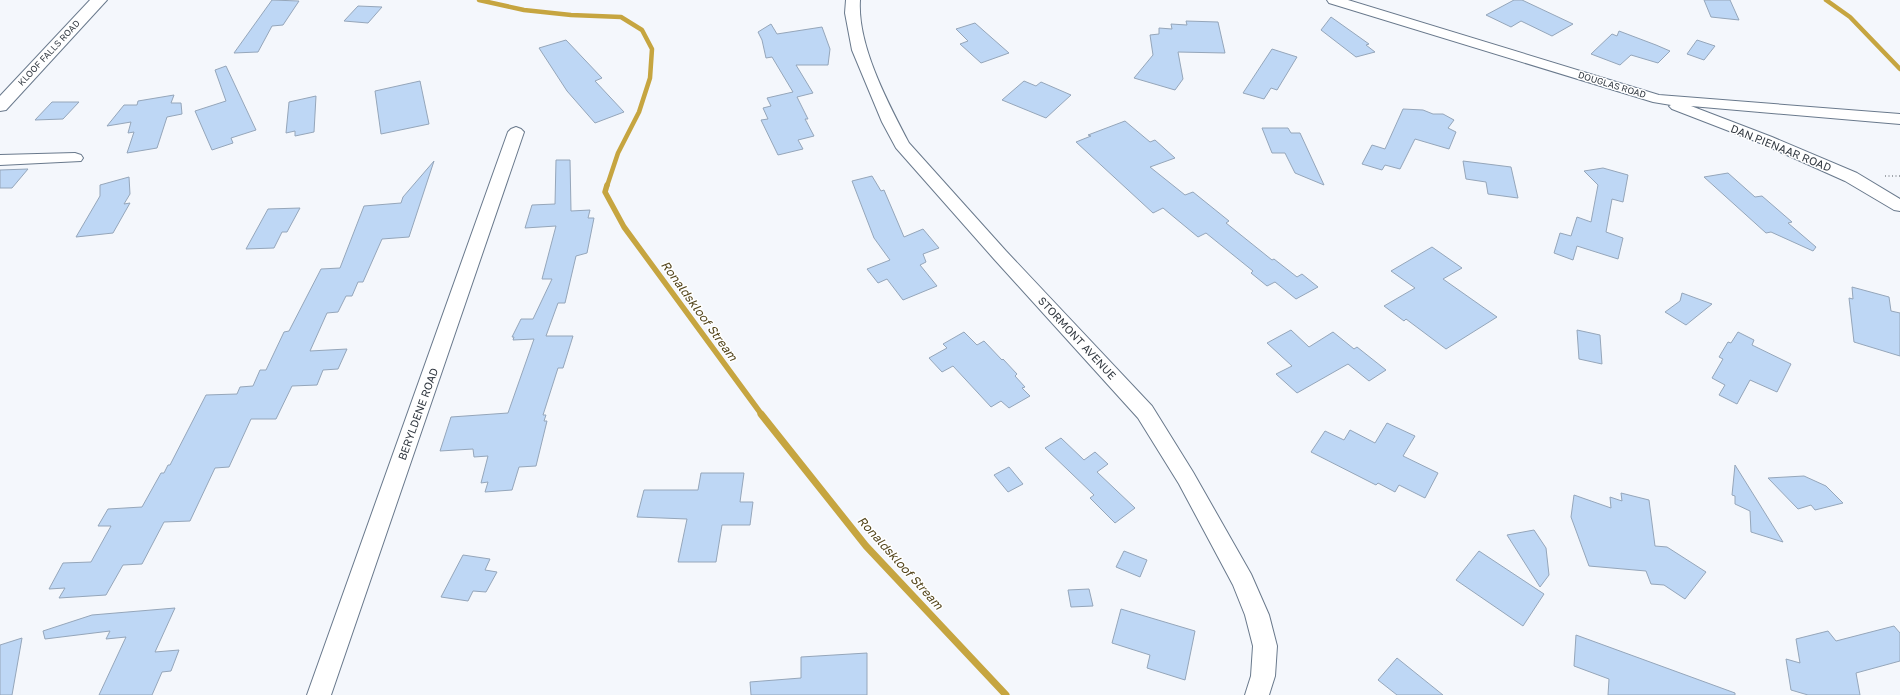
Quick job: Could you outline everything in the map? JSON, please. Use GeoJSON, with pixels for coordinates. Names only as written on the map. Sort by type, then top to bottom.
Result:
{"type":"FeatureCollection","features":[{"type":"Feature","properties":{"kind":"main road","name":"KLOOF FALLS ROAD"},"geometry":{"type":"LineString","coordinates":[[0,106],[99,0]]}},
{"type":"Feature","properties":{"kind":"street","name":"STORMONT AVENUE"},"geometry":{"type":"LineString","coordinates":[[853,0],[852,13],[859,50],[890,122],[902,145],[1000,255],[1145,412],[1186,478],[1243,581],[1257,615],[1265,646],[1264,676],[1257,695]]}},
{"type":"Feature","properties":{"kind":"street","name":"DOUGLAS ROAD"},"geometry":{"type":"LineString","coordinates":[[1334,0],[1658,99],[1900,119]]}},
{"type":"Feature","properties":{"kind":"street","name":"DAN PIENAAR ROAD"},"geometry":{"type":"LineString","coordinates":[[1658,99],[1766,140],[1851,177],[1900,206]]}},
{"type":"Feature","properties":{"kind":"street","name":"BERYLDENE ROAD"},"geometry":{"type":"LineString","coordinates":[[319,695],[453,316],[491,201],[516,132]]}},
{"type":"Feature","properties":{"kind":"street"},"geometry":{"type":"LineString","coordinates":[[0,160],[75,158]]}},
{"type":"Feature","properties":{"kind":"building"},"geometry":{"type":"Polygon","coordinates":[[[272,0],[299,1],[283,25],[272,26],[258,52],[234,53],[272,0]]]}},
{"type":"Feature","properties":{"kind":"building"},"geometry":{"type":"Polygon","coordinates":[[[1514,0],[1522,0],[1573,24],[1552,36],[1521,21],[1511,27],[1486,15],[1514,0]]]}},
{"type":"Feature","properties":{"kind":"building"},"geometry":{"type":"Polygon","coordinates":[[[1704,0],[1730,0],[1739,20],[1711,17],[1704,0]]]}},
{"type":"Feature","properties":{"kind":"building"},"geometry":{"type":"Polygon","coordinates":[[[358,6],[382,7],[368,23],[344,21],[358,6]]]}},
{"type":"Feature","properties":{"kind":"building"},"geometry":{"type":"Polygon","coordinates":[[[1331,17],[1369,44],[1366,45],[1375,52],[1356,57],[1321,30],[1331,17]]]}},
{"type":"Feature","properties":{"kind":"building"},"geometry":{"type":"Polygon","coordinates":[[[1186,21],[1218,22],[1225,53],[1178,52],[1183,79],[1175,90],[1134,78],[1153,55],[1150,35],[1159,34],[1159,28],[1172,29],[1171,24],[1187,25],[1186,21]]]}},
{"type":"Feature","properties":{"kind":"building"},"geometry":{"type":"Polygon","coordinates":[[[975,23],[1009,53],[981,63],[960,44],[968,41],[956,29],[975,23]]]}},
{"type":"Feature","properties":{"kind":"building"},"geometry":{"type":"Polygon","coordinates":[[[771,24],[777,34],[822,27],[830,49],[828,65],[796,65],[813,93],[797,97],[808,119],[805,119],[814,136],[798,140],[803,149],[778,155],[761,120],[768,119],[763,108],[771,106],[767,98],[793,92],[772,57],[766,58],[762,40],[758,32],[771,24]]]}},
{"type":"Feature","properties":{"kind":"building"},"geometry":{"type":"Polygon","coordinates":[[[1619,31],[1670,51],[1658,63],[1631,55],[1620,65],[1591,54],[1612,34],[1617,36],[1619,31]]]}},
{"type":"Feature","properties":{"kind":"building"},"geometry":{"type":"Polygon","coordinates":[[[566,40],[602,78],[595,81],[624,112],[595,123],[567,91],[539,48],[566,40]]]}},
{"type":"Feature","properties":{"kind":"building"},"geometry":{"type":"Polygon","coordinates":[[[1697,40],[1715,46],[1704,60],[1687,54],[1697,40]]]}},
{"type":"Feature","properties":{"kind":"building"},"geometry":{"type":"Polygon","coordinates":[[[1272,49],[1297,57],[1277,90],[1271,88],[1264,99],[1243,93],[1272,49]]]}},
{"type":"Feature","properties":{"kind":"building"},"geometry":{"type":"Polygon","coordinates":[[[226,66],[256,130],[231,138],[233,143],[212,150],[195,111],[226,101],[215,70],[226,66]]]}},
{"type":"Feature","properties":{"kind":"building"},"geometry":{"type":"Polygon","coordinates":[[[420,81],[429,124],[381,134],[375,91],[420,81]]]}},
{"type":"Feature","properties":{"kind":"building"},"geometry":{"type":"Polygon","coordinates":[[[1024,81],[1036,86],[1041,82],[1071,95],[1046,118],[1002,100],[1024,81]]]}},
{"type":"Feature","properties":{"kind":"building"},"geometry":{"type":"Polygon","coordinates":[[[174,95],[171,103],[181,103],[182,114],[167,117],[157,148],[127,153],[134,132],[128,133],[131,122],[107,126],[124,105],[137,105],[138,101],[174,95]]]}},
{"type":"Feature","properties":{"kind":"building"},"geometry":{"type":"Polygon","coordinates":[[[316,96],[314,132],[295,136],[295,131],[286,133],[289,102],[316,96]]]}},
{"type":"Feature","properties":{"kind":"building"},"geometry":{"type":"Polygon","coordinates":[[[52,102],[79,102],[63,119],[35,120],[52,102]]]}},
{"type":"Feature","properties":{"kind":"building"},"geometry":{"type":"Polygon","coordinates":[[[1403,109],[1423,110],[1433,114],[1443,114],[1454,120],[1448,128],[1456,132],[1449,149],[1415,139],[1400,169],[1385,165],[1382,170],[1362,164],[1372,145],[1385,149],[1403,109]]]}},
{"type":"Feature","properties":{"kind":"building"},"geometry":{"type":"Polygon","coordinates":[[[1125,121],[1150,142],[1155,140],[1175,158],[1150,167],[1185,195],[1193,192],[1229,221],[1226,223],[1272,260],[1274,259],[1297,277],[1302,274],[1318,287],[1296,299],[1275,282],[1267,286],[1251,273],[1253,271],[1206,233],[1198,237],[1163,208],[1153,213],[1076,142],[1091,136],[1088,135],[1125,121]]]}},
{"type":"Feature","properties":{"kind":"building"},"geometry":{"type":"Polygon","coordinates":[[[1262,128],[1288,128],[1291,133],[1300,133],[1324,185],[1295,173],[1285,153],[1272,153],[1262,128]]]}},
{"type":"Feature","properties":{"kind":"building"},"geometry":{"type":"Polygon","coordinates":[[[556,160],[570,160],[571,211],[590,210],[588,218],[594,218],[587,253],[576,256],[565,303],[558,303],[546,336],[573,336],[563,368],[558,368],[543,415],[546,415],[544,421],[547,421],[536,466],[519,467],[512,490],[485,492],[488,482],[481,483],[488,456],[474,457],[473,449],[440,451],[451,417],[508,413],[534,339],[513,340],[514,337],[512,337],[521,319],[533,319],[552,279],[542,279],[556,226],[525,228],[532,205],[555,204],[556,160]]]}},
{"type":"Feature","properties":{"kind":"building"},"geometry":{"type":"Polygon","coordinates":[[[434,161],[409,237],[382,239],[363,282],[358,282],[352,296],[346,296],[338,312],[327,313],[310,351],[347,349],[338,369],[323,370],[317,385],[292,386],[276,419],[251,419],[229,467],[215,468],[190,521],[164,522],[142,564],[123,565],[106,595],[59,598],[65,588],[49,589],[63,563],[91,562],[111,526],[98,526],[108,509],[142,507],[161,473],[164,473],[168,465],[170,465],[206,395],[237,394],[240,387],[253,386],[260,370],[266,370],[284,332],[289,331],[321,269],[340,268],[364,206],[401,203],[403,197],[434,161]]]}},
{"type":"Feature","properties":{"kind":"building"},"geometry":{"type":"Polygon","coordinates":[[[1463,161],[1511,167],[1518,198],[1488,194],[1486,182],[1466,179],[1463,161]]]}},
{"type":"Feature","properties":{"kind":"building"},"geometry":{"type":"Polygon","coordinates":[[[1603,168],[1628,175],[1623,202],[1612,199],[1606,232],[1623,238],[1618,259],[1577,246],[1573,260],[1554,253],[1560,233],[1571,236],[1577,217],[1591,222],[1598,185],[1584,171],[1603,168]]]}},
{"type":"Feature","properties":{"kind":"building"},"geometry":{"type":"Polygon","coordinates":[[[28,169],[12,188],[0,188],[0,170],[28,169]]]}},
{"type":"Feature","properties":{"kind":"building"},"geometry":{"type":"Polygon","coordinates":[[[1728,173],[1755,197],[1762,196],[1792,222],[1788,223],[1816,247],[1813,251],[1771,232],[1766,233],[1704,177],[1728,173]]]}},
{"type":"Feature","properties":{"kind":"building"},"geometry":{"type":"Polygon","coordinates":[[[872,176],[881,191],[884,190],[904,237],[923,229],[939,248],[923,254],[926,262],[920,265],[937,286],[903,300],[887,279],[878,283],[867,269],[890,260],[874,238],[852,181],[872,176]]]}},
{"type":"Feature","properties":{"kind":"building"},"geometry":{"type":"Polygon","coordinates":[[[129,177],[130,194],[124,204],[130,203],[113,233],[76,237],[100,196],[100,185],[129,177]]]}},
{"type":"Feature","properties":{"kind":"building"},"geometry":{"type":"Polygon","coordinates":[[[300,208],[287,232],[282,232],[274,248],[246,249],[268,209],[300,208]]]}},
{"type":"Feature","properties":{"kind":"building"},"geometry":{"type":"Polygon","coordinates":[[[1432,247],[1462,268],[1443,279],[1497,317],[1446,349],[1406,319],[1404,321],[1384,306],[1415,288],[1391,271],[1432,247]]]}},
{"type":"Feature","properties":{"kind":"building"},"geometry":{"type":"Polygon","coordinates":[[[1852,287],[1889,297],[1891,311],[1900,313],[1900,356],[1854,342],[1849,298],[1853,299],[1852,287]]]}},
{"type":"Feature","properties":{"kind":"building"},"geometry":{"type":"Polygon","coordinates":[[[1682,293],[1712,304],[1686,325],[1665,312],[1680,301],[1682,293]]]}},
{"type":"Feature","properties":{"kind":"building"},"geometry":{"type":"Polygon","coordinates":[[[1291,330],[1309,347],[1333,332],[1354,349],[1357,347],[1386,370],[1369,381],[1348,364],[1297,393],[1276,374],[1292,366],[1267,343],[1291,330]]]}},
{"type":"Feature","properties":{"kind":"building"},"geometry":{"type":"Polygon","coordinates":[[[1577,330],[1600,335],[1602,364],[1579,359],[1577,330]]]}},
{"type":"Feature","properties":{"kind":"building"},"geometry":{"type":"Polygon","coordinates":[[[964,332],[977,345],[984,341],[1002,360],[1003,359],[1017,374],[1015,376],[1025,387],[1022,388],[1030,396],[1009,408],[1001,401],[991,407],[953,366],[942,372],[929,358],[947,348],[943,344],[964,332]]]}},
{"type":"Feature","properties":{"kind":"building"},"geometry":{"type":"Polygon","coordinates":[[[1738,332],[1754,340],[1752,345],[1791,364],[1777,392],[1750,380],[1737,404],[1719,395],[1725,385],[1712,378],[1723,359],[1719,357],[1728,342],[1731,343],[1738,332]]]}},
{"type":"Feature","properties":{"kind":"building"},"geometry":{"type":"Polygon","coordinates":[[[1387,423],[1415,436],[1403,456],[1438,473],[1425,498],[1399,485],[1395,492],[1378,483],[1376,485],[1311,452],[1325,431],[1344,440],[1350,430],[1375,443],[1387,423]]]}},
{"type":"Feature","properties":{"kind":"building"},"geometry":{"type":"Polygon","coordinates":[[[1061,438],[1084,460],[1095,452],[1108,464],[1097,472],[1135,508],[1115,523],[1090,498],[1094,495],[1045,448],[1061,438]]]}},
{"type":"Feature","properties":{"kind":"building"},"geometry":{"type":"Polygon","coordinates":[[[1735,465],[1783,542],[1751,532],[1750,511],[1735,504],[1735,496],[1732,495],[1735,465]]]}},
{"type":"Feature","properties":{"kind":"building"},"geometry":{"type":"Polygon","coordinates":[[[1009,467],[1023,484],[1008,492],[994,475],[1009,467]]]}},
{"type":"Feature","properties":{"kind":"building"},"geometry":{"type":"Polygon","coordinates":[[[701,473],[744,473],[740,502],[753,502],[750,525],[722,525],[716,562],[678,562],[687,519],[637,517],[644,490],[698,490],[701,473]]]}},
{"type":"Feature","properties":{"kind":"building"},"geometry":{"type":"Polygon","coordinates":[[[1804,476],[1826,486],[1843,503],[1815,510],[1811,505],[1798,509],[1768,478],[1804,476]]]}},
{"type":"Feature","properties":{"kind":"building"},"geometry":{"type":"Polygon","coordinates":[[[1621,493],[1649,500],[1655,546],[1667,547],[1706,572],[1685,599],[1664,585],[1651,584],[1646,571],[1589,566],[1571,517],[1574,495],[1611,508],[1610,497],[1622,501],[1621,493]]]}},
{"type":"Feature","properties":{"kind":"building"},"geometry":{"type":"Polygon","coordinates":[[[1534,530],[1546,548],[1549,575],[1540,587],[1507,535],[1534,530]]]}},
{"type":"Feature","properties":{"kind":"building"},"geometry":{"type":"Polygon","coordinates":[[[1124,551],[1147,560],[1140,577],[1116,567],[1124,551]]]}},
{"type":"Feature","properties":{"kind":"building"},"geometry":{"type":"Polygon","coordinates":[[[1479,551],[1544,594],[1523,626],[1456,580],[1479,551]]]}},
{"type":"Feature","properties":{"kind":"building"},"geometry":{"type":"Polygon","coordinates":[[[463,555],[490,559],[485,570],[497,572],[486,592],[473,591],[468,601],[441,597],[463,555]]]}},
{"type":"Feature","properties":{"kind":"building"},"geometry":{"type":"Polygon","coordinates":[[[1089,589],[1093,606],[1071,607],[1068,590],[1089,589]]]}},
{"type":"Feature","properties":{"kind":"building"},"geometry":{"type":"Polygon","coordinates":[[[175,608],[155,652],[179,650],[171,671],[162,672],[152,695],[99,695],[126,637],[106,639],[110,631],[45,639],[43,631],[92,615],[175,608]]]}},
{"type":"Feature","properties":{"kind":"building"},"geometry":{"type":"Polygon","coordinates":[[[1121,609],[1195,631],[1185,680],[1147,668],[1150,655],[1112,643],[1121,609]]]}},
{"type":"Feature","properties":{"kind":"building"},"geometry":{"type":"Polygon","coordinates":[[[1894,626],[1900,633],[1900,661],[1856,673],[1860,695],[1808,695],[1791,690],[1786,659],[1800,663],[1796,639],[1828,631],[1836,641],[1894,626]]]}},
{"type":"Feature","properties":{"kind":"building"},"geometry":{"type":"Polygon","coordinates":[[[1576,635],[1735,693],[1735,695],[1608,695],[1609,679],[1574,666],[1576,635]]]}},
{"type":"Feature","properties":{"kind":"building"},"geometry":{"type":"Polygon","coordinates":[[[22,638],[12,695],[0,695],[0,645],[22,638]]]}},
{"type":"Feature","properties":{"kind":"building"},"geometry":{"type":"Polygon","coordinates":[[[867,653],[867,695],[751,695],[750,682],[801,678],[801,657],[867,653]]]}},
{"type":"Feature","properties":{"kind":"building"},"geometry":{"type":"Polygon","coordinates":[[[1397,658],[1443,695],[1397,695],[1378,680],[1397,658]]]}},
{"type":"Feature","properties":{"kind":"waterway","name":"Ronaldskloof Stream"},"geometry":{"type":"LineString","coordinates":[[479,0],[524,10],[571,15],[621,17],[642,30],[652,49],[650,78],[639,112],[618,153],[607,186]]}},
{"type":"Feature","properties":{"kind":"waterway"},"geometry":{"type":"LineString","coordinates":[[1826,0],[1850,17],[1900,69]]}},
{"type":"Feature","properties":{"kind":"waterway","name":"Ronaldskloof Stream"},"geometry":{"type":"LineString","coordinates":[[607,185],[605,192],[624,227],[762,415]]}},
{"type":"Feature","properties":{"kind":"waterway","name":"Ronaldskloof Stream"},"geometry":{"type":"LineString","coordinates":[[761,414],[866,546],[1006,695]]}}]}
